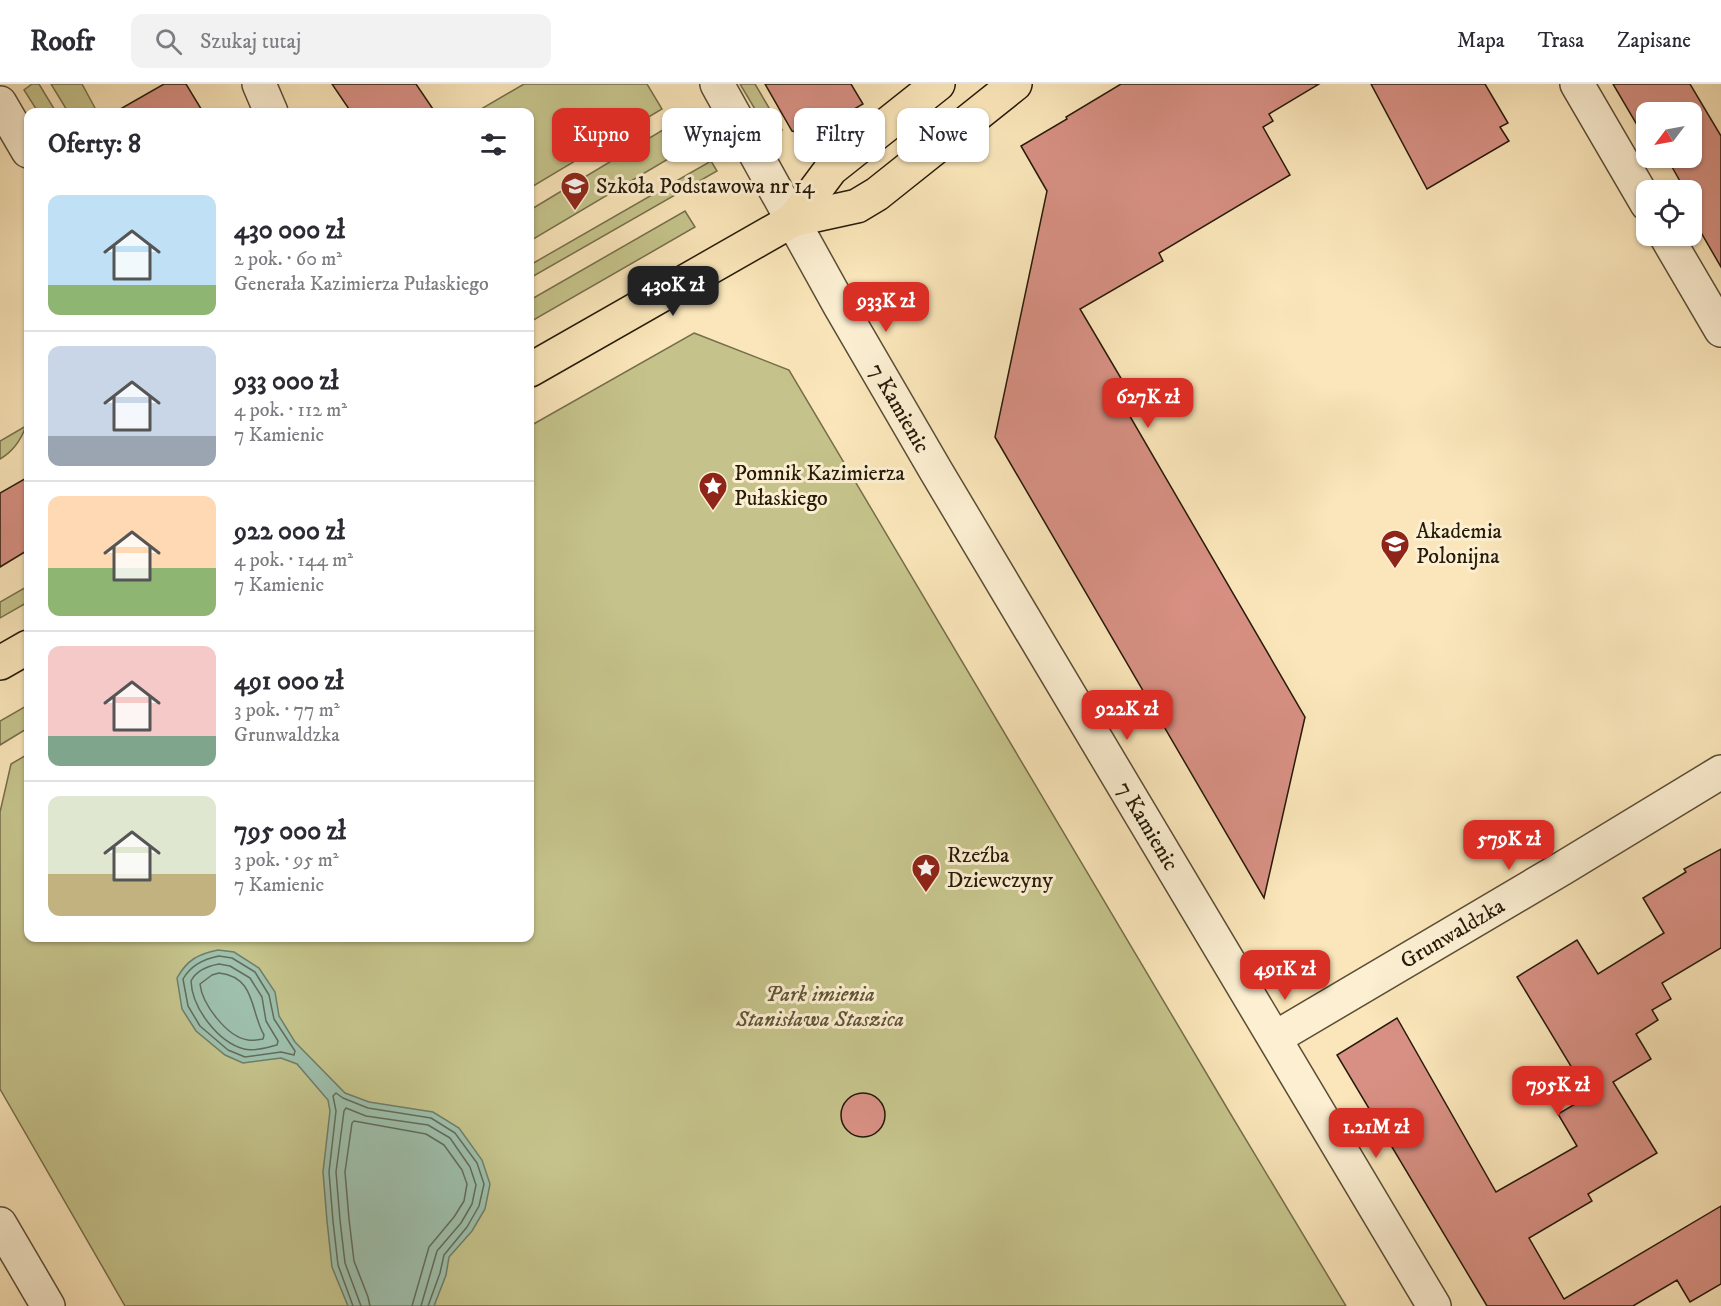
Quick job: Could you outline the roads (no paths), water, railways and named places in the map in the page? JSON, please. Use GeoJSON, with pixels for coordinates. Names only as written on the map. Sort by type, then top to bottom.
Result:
{"type":"FeatureCollection","features":[{"type":"Feature","properties":{"kind":"main road"},"geometry":{"type":"LineString","coordinates":[[793,220],[831,169],[938,84]]}},
{"type":"Feature","properties":{"kind":"main road"},"geometry":{"type":"LineString","coordinates":[[534,368],[793,220],[857,206],[877,194],[1016,84]]}},
{"type":"Feature","properties":{"kind":"main road"},"geometry":{"type":"LineString","coordinates":[[0,663],[24,649]]}},
{"type":"Feature","properties":{"kind":"street"},"geometry":{"type":"LineString","coordinates":[[259,84],[269,108]]}},
{"type":"Feature","properties":{"kind":"street","name":"7 Kamienic"},"geometry":{"type":"LineString","coordinates":[[717,84],[840,306],[936,471],[1434,1306]]}},
{"type":"Feature","properties":{"kind":"street"},"geometry":{"type":"LineString","coordinates":[[1577,84],[1636,185]]}},
{"type":"Feature","properties":{"kind":"street"},"geometry":{"type":"LineString","coordinates":[[0,103],[24,144]]}},
{"type":"Feature","properties":{"kind":"street"},"geometry":{"type":"LineString","coordinates":[[1672,246],[1721,330]]}},
{"type":"Feature","properties":{"kind":"street","name":"Grunwaldzka"},"geometry":{"type":"LineString","coordinates":[[1275,1038],[1721,772]]}},
{"type":"Feature","properties":{"kind":"street"},"geometry":{"type":"LineString","coordinates":[[0,1224],[48,1306]]}},
{"type":"Feature","properties":{"kind":"water"},"geometry":{"type":"Polygon","coordinates":[[[218,950],[234,952],[259,968],[275,992],[279,1016],[295,1042],[345,1093],[369,1102],[433,1112],[459,1128],[482,1160],[490,1184],[485,1209],[472,1231],[449,1257],[446,1275],[434,1306],[348,1306],[332,1267],[327,1221],[323,1172],[330,1111],[328,1100],[297,1064],[281,1058],[243,1063],[225,1055],[196,1031],[182,1009],[177,978],[194,959],[218,950]]]}},
{"type":"Feature","properties":{"kind":"place","name":"Szkoła Podstawowa nr 14"},"geometry":{"type":"Point","coordinates":[575,212]}},
{"type":"Feature","properties":{"kind":"place","name":"Pomnik Kazimierza Pułaskiego"},"geometry":{"type":"Point","coordinates":[713,512]}},
{"type":"Feature","properties":{"kind":"place","name":"Akademia Polonijna"},"geometry":{"type":"Point","coordinates":[1395,570]}},
{"type":"Feature","properties":{"kind":"place","name":"Rzeźba Dziewczyny"},"geometry":{"type":"Point","coordinates":[926,894]}},
{"type":"Feature","properties":{"kind":"park label","name":"Park imienia Stanisława Staszica"},"geometry":{"type":"Point","coordinates":[820,1006]}}]}
